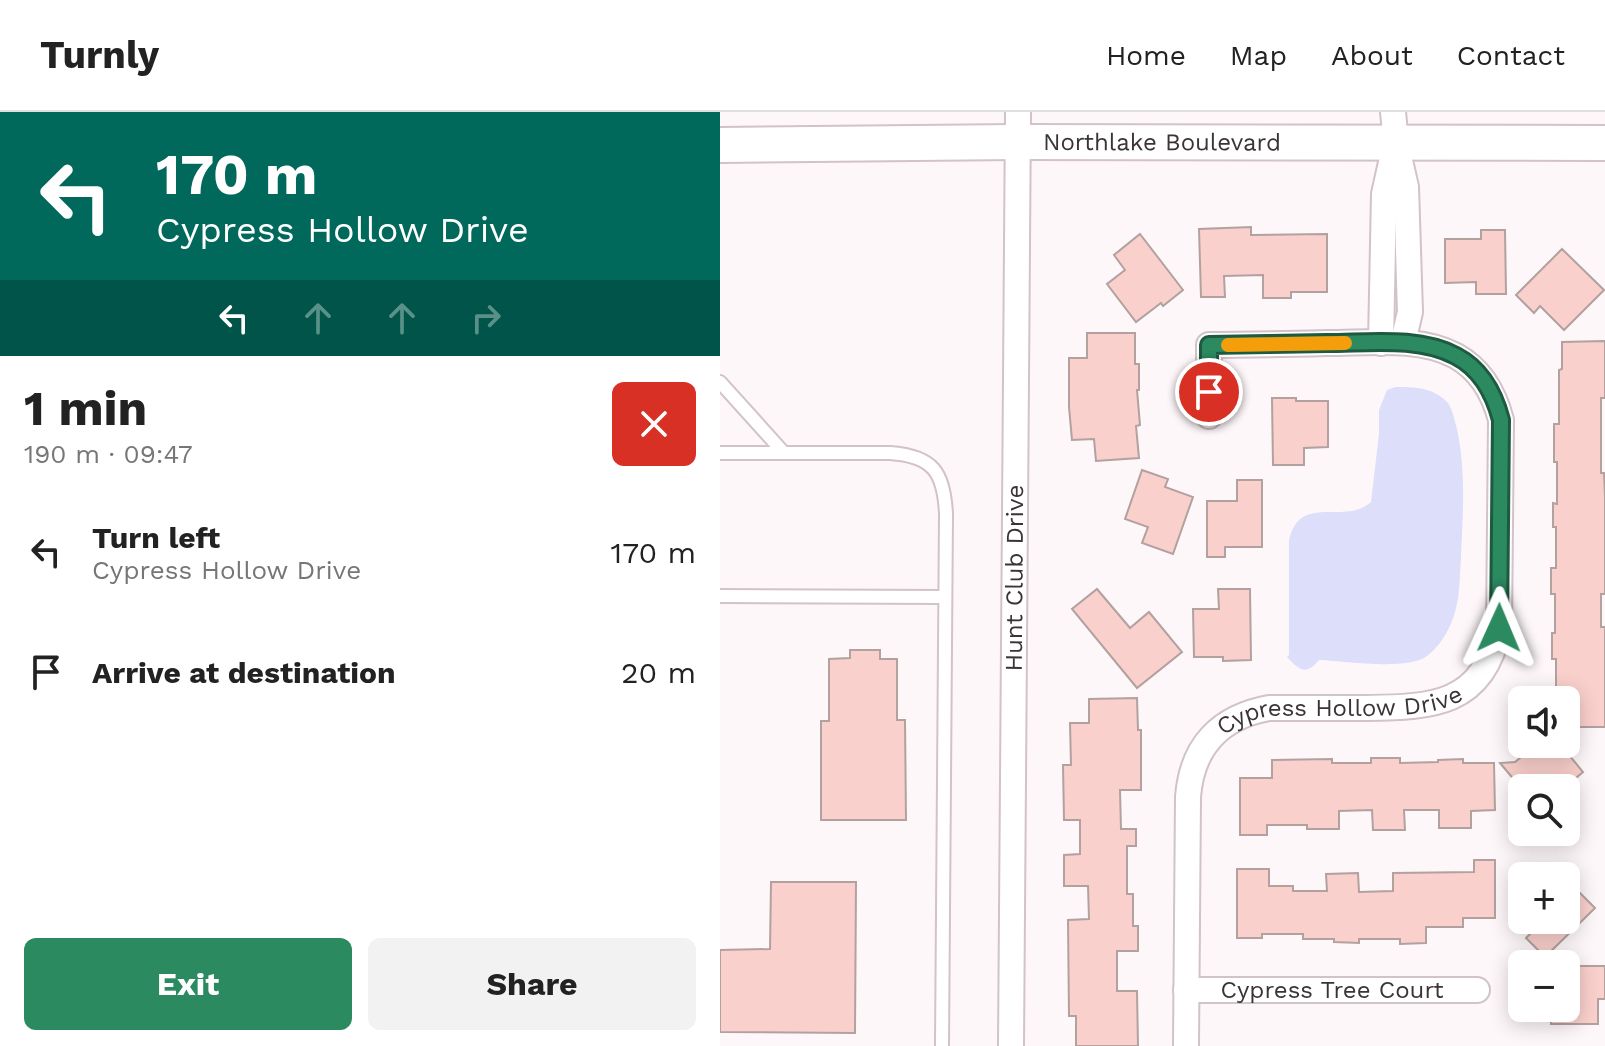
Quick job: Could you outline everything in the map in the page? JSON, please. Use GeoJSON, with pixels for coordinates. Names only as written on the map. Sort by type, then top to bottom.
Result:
{"type":"FeatureCollection","features":[{"type":"Feature","properties":{"kind":"main road","name":"Northlake Boulevard"},"geometry":{"type":"LineString","coordinates":[[720,145],[1018,127],[1394,128],[1605,143]]}},
{"type":"Feature","properties":{"kind":"street","name":"Hunt Club Drive"},"geometry":{"type":"LineString","coordinates":[[1011,1046],[1018,127]]}},
{"type":"Feature","properties":{"kind":"street"},"geometry":{"type":"LineString","coordinates":[[1392,342],[1410,312],[1406,187],[1394,128]]}},
{"type":"Feature","properties":{"kind":"street","name":"Cypress Hollow Drive"},"geometry":{"type":"LineString","coordinates":[[1186,1046],[1189,782],[1193,766],[1214,734],[1239,716],[1269,708],[1411,707],[1441,702],[1468,687],[1479,676],[1496,644],[1499,628],[1501,420],[1497,405],[1482,378],[1458,357],[1429,346],[1392,342],[1209,345],[1209,416]]}},
{"type":"Feature","properties":{"kind":"street","name":"Cypress Tree Court"},"geometry":{"type":"LineString","coordinates":[[1186,990],[1477,990]]}},
{"type":"Feature","properties":{"kind":"lane"},"geometry":{"type":"LineString","coordinates":[[720,382],[784,453]]}},
{"type":"Feature","properties":{"kind":"lane"},"geometry":{"type":"LineString","coordinates":[[720,453],[910,455],[931,466],[939,476],[945,496],[942,1046]]}},
{"type":"Feature","properties":{"kind":"lane"},"geometry":{"type":"LineString","coordinates":[[720,596],[945,597]]}},
{"type":"Feature","properties":{"kind":"water"},"geometry":{"type":"Polygon","coordinates":[[[1395,387],[1422,389],[1441,396],[1450,407],[1457,429],[1462,461],[1463,508],[1459,586],[1453,618],[1438,645],[1418,661],[1391,664],[1319,660],[1306,670],[1287,657],[1289,541],[1294,526],[1312,513],[1360,509],[1371,502],[1379,410],[1387,390],[1395,387]]]}},
{"type":"Feature","properties":{"kind":"building"},"geometry":{"type":"Polygon","coordinates":[[[1251,227],[1251,235],[1327,234],[1327,292],[1291,292],[1291,298],[1263,298],[1263,275],[1224,276],[1225,297],[1201,297],[1199,229],[1251,227]]]}},
{"type":"Feature","properties":{"kind":"building"},"geometry":{"type":"Polygon","coordinates":[[[1481,230],[1505,230],[1506,294],[1476,294],[1476,282],[1445,283],[1445,239],[1481,239],[1481,230]]]}},
{"type":"Feature","properties":{"kind":"building"},"geometry":{"type":"Polygon","coordinates":[[[1140,234],[1183,290],[1136,322],[1107,284],[1125,270],[1114,255],[1140,234]]]}},
{"type":"Feature","properties":{"kind":"building"},"geometry":{"type":"Polygon","coordinates":[[[1562,249],[1604,290],[1564,330],[1540,306],[1534,313],[1516,295],[1562,249]]]}},
{"type":"Feature","properties":{"kind":"building"},"geometry":{"type":"Polygon","coordinates":[[[1087,333],[1135,333],[1135,364],[1139,364],[1137,390],[1140,425],[1136,426],[1139,458],[1096,461],[1094,439],[1072,440],[1069,358],[1087,358],[1087,333]]]}},
{"type":"Feature","properties":{"kind":"building"},"geometry":{"type":"Polygon","coordinates":[[[1605,341],[1601,473],[1604,473],[1605,497],[1605,594],[1601,594],[1601,627],[1605,627],[1605,727],[1580,727],[1580,686],[1556,686],[1556,659],[1552,659],[1555,594],[1551,594],[1551,568],[1556,568],[1553,503],[1557,504],[1554,424],[1559,424],[1562,342],[1605,341]]]}},
{"type":"Feature","properties":{"kind":"building"},"geometry":{"type":"Polygon","coordinates":[[[1272,398],[1328,401],[1328,447],[1304,448],[1304,465],[1273,465],[1272,398]]]}},
{"type":"Feature","properties":{"kind":"building"},"geometry":{"type":"Polygon","coordinates":[[[1142,470],[1168,479],[1165,487],[1193,497],[1173,554],[1142,543],[1148,527],[1125,519],[1142,470]]]}},
{"type":"Feature","properties":{"kind":"building"},"geometry":{"type":"Polygon","coordinates":[[[1237,480],[1262,480],[1262,547],[1225,547],[1225,557],[1207,557],[1207,501],[1237,501],[1237,480]]]}},
{"type":"Feature","properties":{"kind":"building"},"geometry":{"type":"Polygon","coordinates":[[[1097,589],[1130,628],[1149,612],[1182,652],[1137,688],[1072,609],[1097,589]]]}},
{"type":"Feature","properties":{"kind":"building"},"geometry":{"type":"Polygon","coordinates":[[[1218,589],[1250,589],[1251,660],[1223,661],[1223,657],[1194,657],[1193,609],[1219,609],[1218,589]]]}},
{"type":"Feature","properties":{"kind":"building"},"geometry":{"type":"Polygon","coordinates":[[[850,650],[880,650],[880,659],[897,659],[897,720],[905,720],[906,820],[821,820],[821,721],[829,721],[829,659],[850,658],[850,650]]]}},
{"type":"Feature","properties":{"kind":"building"},"geometry":{"type":"Polygon","coordinates":[[[1137,698],[1138,730],[1141,730],[1141,790],[1120,790],[1121,829],[1136,829],[1136,846],[1127,846],[1127,894],[1133,894],[1133,926],[1138,926],[1138,951],[1117,951],[1117,991],[1137,991],[1138,1046],[1076,1046],[1076,1016],[1069,1016],[1068,920],[1089,919],[1088,886],[1064,886],[1064,855],[1080,854],[1080,820],[1064,820],[1063,765],[1071,765],[1070,723],[1089,723],[1089,699],[1137,698]]]}},
{"type":"Feature","properties":{"kind":"building"},"geometry":{"type":"Polygon","coordinates":[[[1371,758],[1400,758],[1400,763],[1463,759],[1463,763],[1494,763],[1495,810],[1471,811],[1471,828],[1439,828],[1439,810],[1404,810],[1405,830],[1373,830],[1372,810],[1339,811],[1339,829],[1267,825],[1267,835],[1240,835],[1240,778],[1272,778],[1272,760],[1332,759],[1332,763],[1371,763],[1371,758]]]}},
{"type":"Feature","properties":{"kind":"building"},"geometry":{"type":"Polygon","coordinates":[[[1520,758],[1572,758],[1583,772],[1580,775],[1509,774],[1500,763],[1515,762],[1520,758]]]}},
{"type":"Feature","properties":{"kind":"building"},"geometry":{"type":"Polygon","coordinates":[[[1474,860],[1495,860],[1495,918],[1463,918],[1463,927],[1426,927],[1426,943],[1400,944],[1400,939],[1334,942],[1334,939],[1303,939],[1303,934],[1262,934],[1262,938],[1237,938],[1237,869],[1269,869],[1269,886],[1293,886],[1293,891],[1327,891],[1326,874],[1358,873],[1359,892],[1393,891],[1393,873],[1474,872],[1474,860]]]}},
{"type":"Feature","properties":{"kind":"building"},"geometry":{"type":"Polygon","coordinates":[[[771,882],[856,882],[855,1033],[720,1032],[720,950],[770,949],[771,882]]]}},
{"type":"Feature","properties":{"kind":"building"},"geometry":{"type":"Polygon","coordinates":[[[1580,893],[1595,908],[1580,923],[1580,893]]]}},
{"type":"Feature","properties":{"kind":"building"},"geometry":{"type":"Polygon","coordinates":[[[1530,934],[1568,934],[1552,950],[1538,950],[1526,938],[1530,934]]]}},
{"type":"Feature","properties":{"kind":"building"},"geometry":{"type":"Polygon","coordinates":[[[1580,966],[1605,966],[1605,999],[1598,999],[1598,1024],[1551,1024],[1580,1022],[1580,966]]]}},
{"type":"Feature","properties":{"kind":"slow traffic"},"geometry":{"type":"LineString","coordinates":[[1228,345],[1345,343]]}},
{"type":"Feature","properties":{"kind":"route"},"geometry":{"type":"LineString","coordinates":[[1209,392],[1209,345],[1403,342],[1444,351],[1471,366],[1490,390],[1501,420],[1499,628]]}}]}
